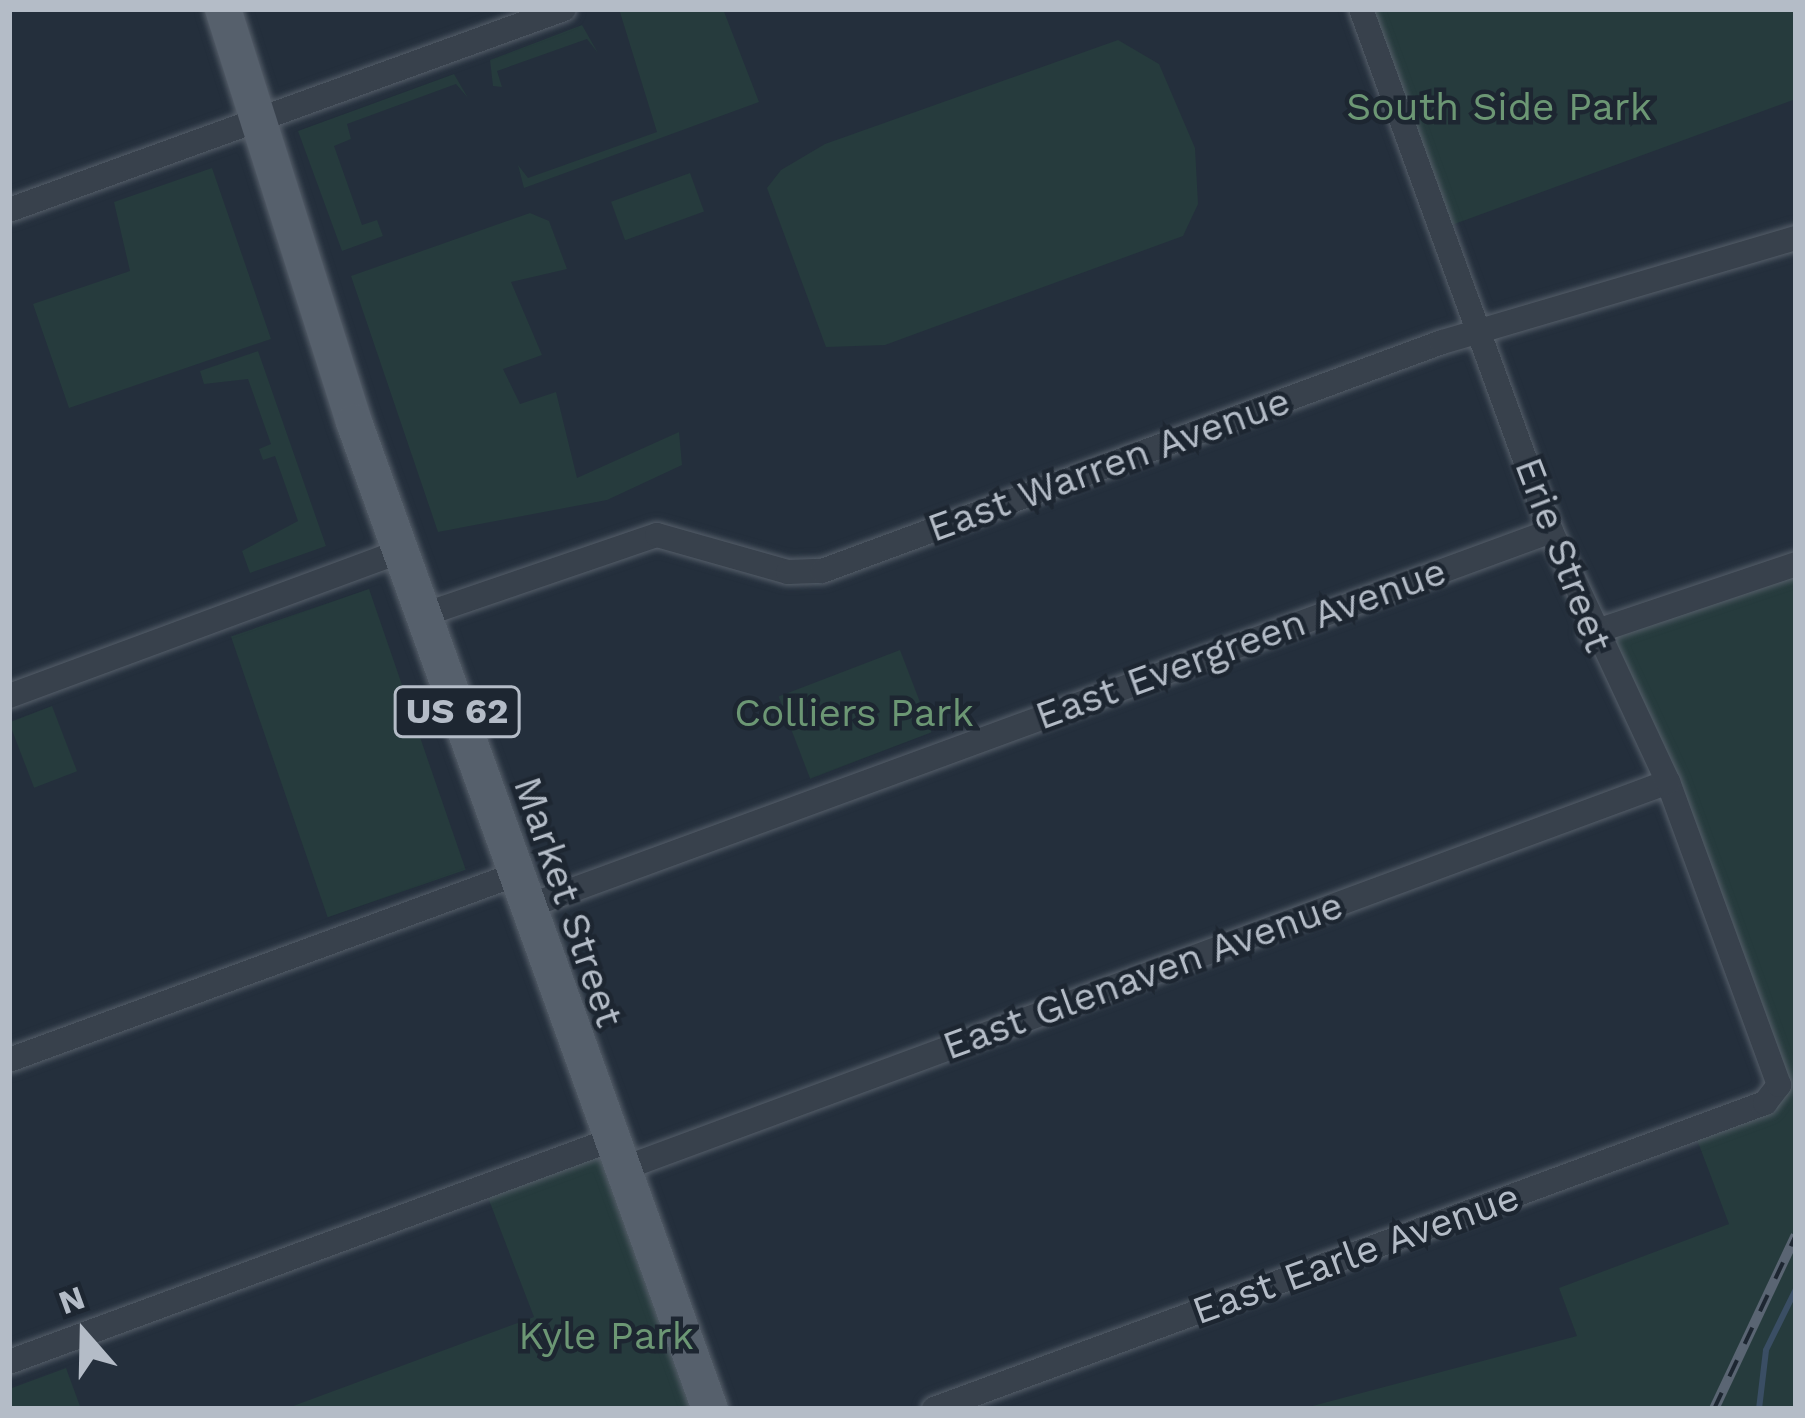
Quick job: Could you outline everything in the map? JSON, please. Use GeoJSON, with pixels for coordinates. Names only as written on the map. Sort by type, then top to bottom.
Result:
{"type":"FeatureCollection","features":[{"type":"Feature","properties":{"kind":"main road","name":"Market Street"},"geometry":{"type":"LineString","coordinates":[[223,9],[254,121],[400,551],[614,1156],[710,1409]]}},
{"type":"Feature","properties":{"kind":"street"},"geometry":{"type":"LineString","coordinates":[[9,210],[563,9]]}},
{"type":"Feature","properties":{"kind":"street","name":"Erie Street"},"geometry":{"type":"LineString","coordinates":[[1361,9],[1591,633],[1668,782],[1775,1094]]}},
{"type":"Feature","properties":{"kind":"street","name":"East Warren Avenue"},"geometry":{"type":"LineString","coordinates":[[423,615],[638,537],[822,571],[1479,331],[1796,238]]}},
{"type":"Feature","properties":{"kind":"street","name":"East Evergreen Avenue"},"geometry":{"type":"LineString","coordinates":[[9,1060],[520,891],[1551,531]]}},
{"type":"Feature","properties":{"kind":"street"},"geometry":{"type":"LineString","coordinates":[[9,696],[400,551]]}},
{"type":"Feature","properties":{"kind":"street"},"geometry":{"type":"LineString","coordinates":[[1591,633],[1796,564]]}},
{"type":"Feature","properties":{"kind":"street","name":"East Glenaven Avenue"},"geometry":{"type":"LineString","coordinates":[[9,1362],[614,1156],[1668,782]]}},
{"type":"Feature","properties":{"kind":"street","name":"East Earle Avenue"},"geometry":{"type":"LineString","coordinates":[[934,1409],[1775,1094]]}},
{"type":"Feature","properties":{"kind":"green space"},"geometry":{"type":"Polygon","coordinates":[[[619,9],[723,9],[759,102],[524,188],[518,165],[528,178],[657,132],[619,9]]]}},
{"type":"Feature","properties":{"kind":"green space","name":"South Side Park"},"geometry":{"type":"Polygon","coordinates":[[[1361,9],[1796,9],[1796,99],[1441,229],[1361,9]]]}},
{"type":"Feature","properties":{"kind":"green space"},"geometry":{"type":"Polygon","coordinates":[[[582,25],[598,53],[587,39],[497,71],[502,87],[493,86],[490,60],[582,25]]]}},
{"type":"Feature","properties":{"kind":"green space"},"geometry":{"type":"Polygon","coordinates":[[[1118,40],[1159,64],[1195,148],[1198,204],[1183,236],[885,345],[826,347],[767,188],[781,170],[825,144],[1118,40]]]}},
{"type":"Feature","properties":{"kind":"green space"},"geometry":{"type":"Polygon","coordinates":[[[454,74],[468,98],[456,84],[347,124],[351,139],[334,146],[362,225],[377,220],[383,236],[342,251],[298,131],[454,74]]]}},
{"type":"Feature","properties":{"kind":"green space"},"geometry":{"type":"Polygon","coordinates":[[[212,168],[271,339],[69,408],[33,304],[130,271],[114,202],[212,168]]]}},
{"type":"Feature","properties":{"kind":"green space"},"geometry":{"type":"Polygon","coordinates":[[[690,173],[704,212],[625,240],[611,202],[690,173]]]}},
{"type":"Feature","properties":{"kind":"green space"},"geometry":{"type":"Polygon","coordinates":[[[530,213],[549,221],[567,269],[511,282],[542,355],[503,369],[520,404],[556,392],[577,478],[679,432],[682,465],[607,500],[438,532],[351,276],[530,213]]]}},
{"type":"Feature","properties":{"kind":"green space"},"geometry":{"type":"Polygon","coordinates":[[[258,351],[326,546],[250,573],[242,551],[298,521],[275,456],[263,460],[259,449],[271,444],[248,379],[204,384],[200,371],[258,351]]]}},
{"type":"Feature","properties":{"kind":"green space"},"geometry":{"type":"Polygon","coordinates":[[[1796,564],[1796,1409],[1301,1409],[1577,1336],[1559,1288],[1729,1224],[1693,1129],[1775,1093],[1668,782],[1591,633],[1796,564]]]}},
{"type":"Feature","properties":{"kind":"green space"},"geometry":{"type":"Polygon","coordinates":[[[369,589],[466,870],[328,917],[231,637],[369,589]]]}},
{"type":"Feature","properties":{"kind":"green space","name":"Colliers Park"},"geometry":{"type":"Polygon","coordinates":[[[900,650],[932,732],[810,779],[779,697],[900,650]]]}},
{"type":"Feature","properties":{"kind":"green space"},"geometry":{"type":"Polygon","coordinates":[[[52,706],[77,771],[34,788],[9,722],[52,706]]]}},
{"type":"Feature","properties":{"kind":"green space","name":"Kyle Park"},"geometry":{"type":"Polygon","coordinates":[[[608,1141],[710,1409],[285,1409],[534,1317],[484,1187],[608,1141]]]}},
{"type":"Feature","properties":{"kind":"green space"},"geometry":{"type":"Polygon","coordinates":[[[66,1368],[81,1409],[9,1409],[9,1389],[66,1368]]]}},
{"type":"Feature","properties":{"kind":"waterway"},"geometry":{"type":"LineString","coordinates":[[1759,1409],[1766,1350],[1796,1289]]}},
{"type":"Feature","properties":{"kind":"railway"},"geometry":{"type":"LineString","coordinates":[[1714,1409],[1796,1235]]}}]}
